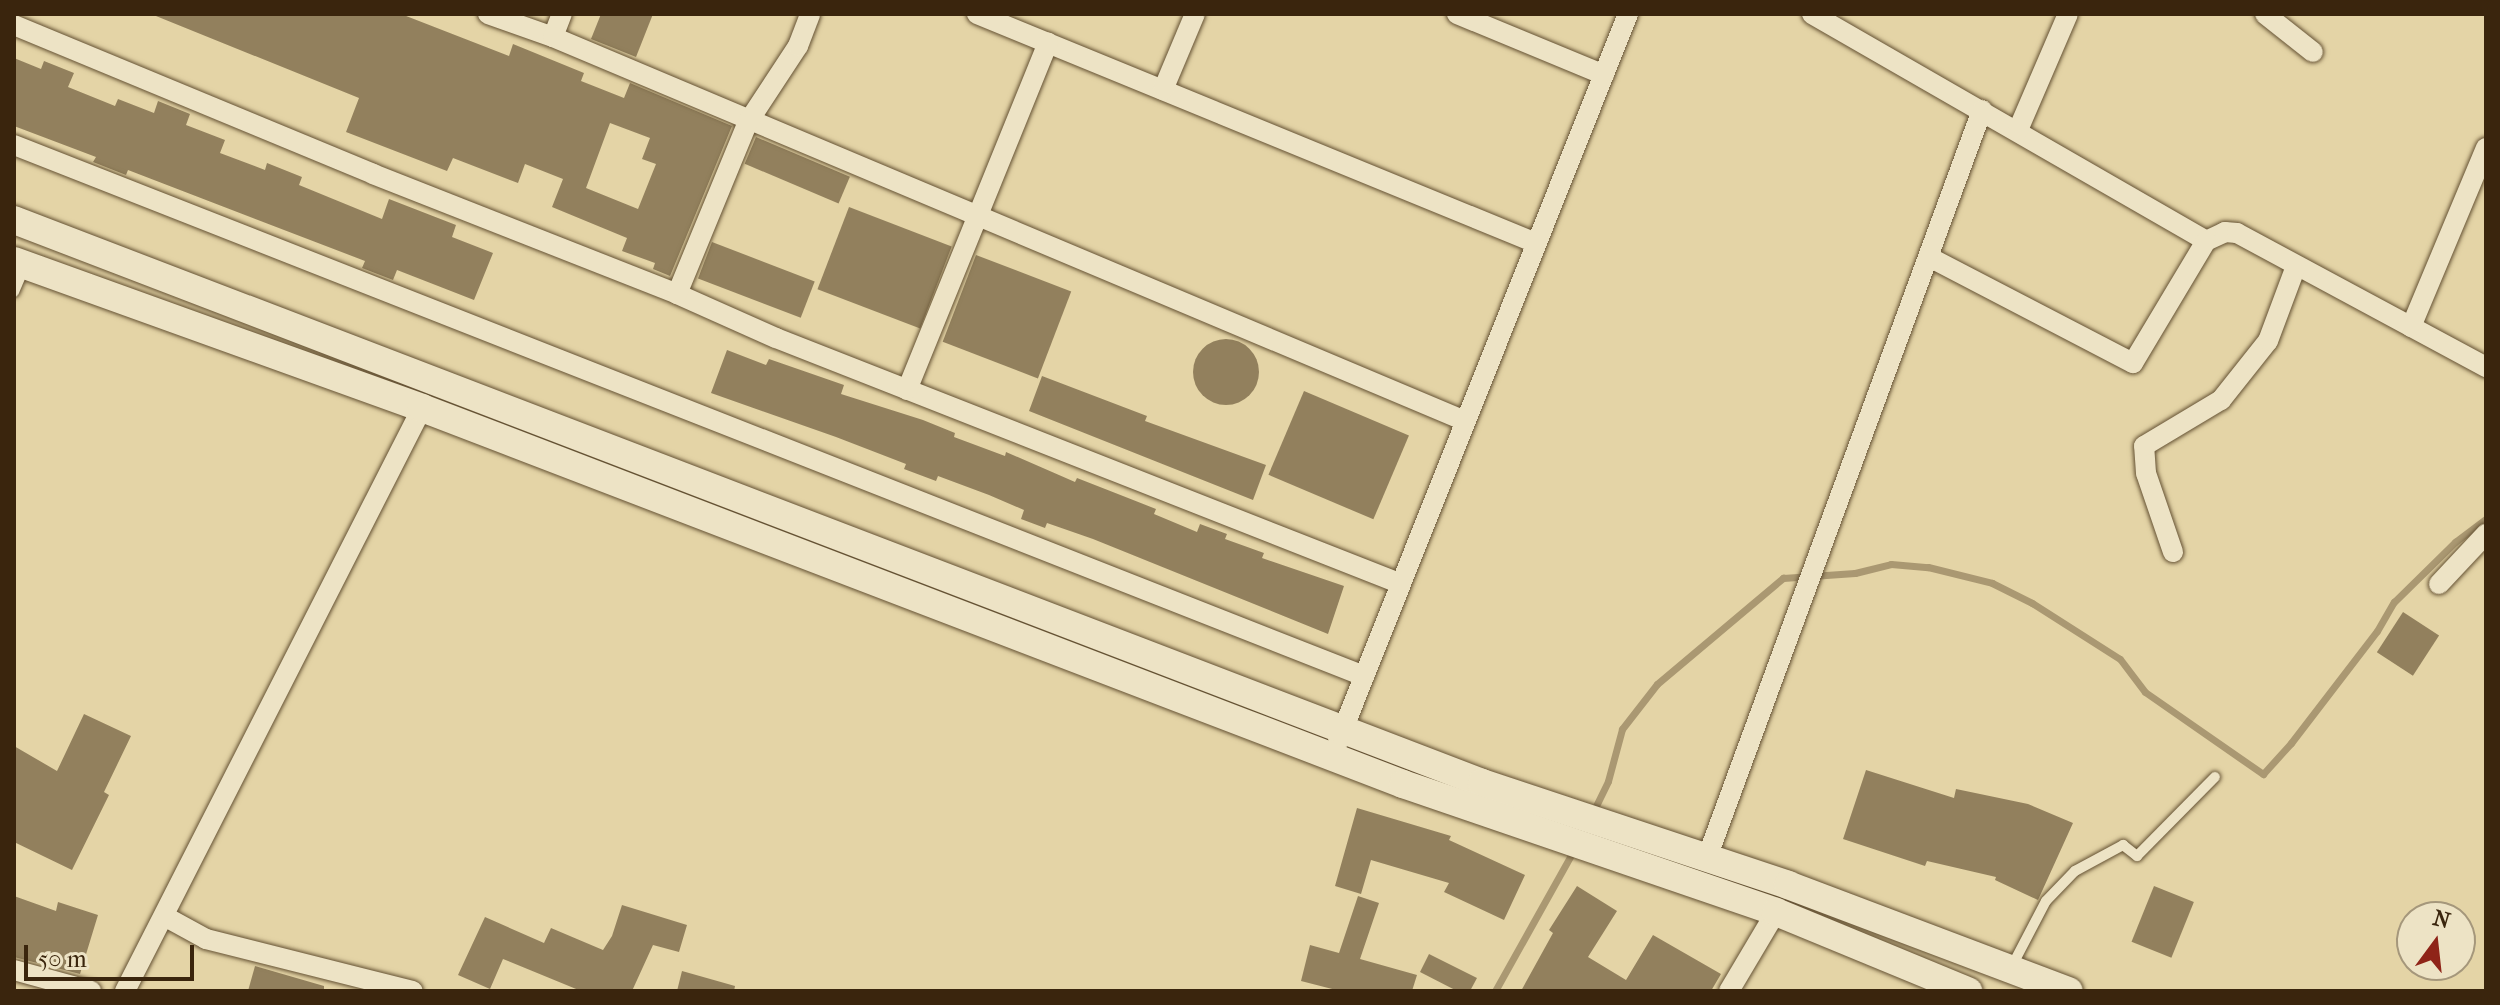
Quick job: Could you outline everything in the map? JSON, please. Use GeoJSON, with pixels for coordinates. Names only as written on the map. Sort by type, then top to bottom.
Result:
{"type":"FeatureCollection","features":[{"type":"Feature","properties":{"kind":"street"},"geometry":{"type":"LineString","coordinates":[[488,14],[553,37],[748,122],[1465,421]]}},
{"type":"Feature","properties":{"kind":"street"},"geometry":{"type":"LineString","coordinates":[[553,37],[562,14]]}},
{"type":"Feature","properties":{"kind":"street"},"geometry":{"type":"LineString","coordinates":[[677,294],[748,122],[798,46],[810,14]]}},
{"type":"Feature","properties":{"kind":"street"},"geometry":{"type":"LineString","coordinates":[[977,14],[1536,243]]}},
{"type":"Feature","properties":{"kind":"street"},"geometry":{"type":"LineString","coordinates":[[1163,90],[1195,14]]}},
{"type":"Feature","properties":{"kind":"street"},"geometry":{"type":"LineString","coordinates":[[1457,14],[1604,75]]}},
{"type":"Feature","properties":{"kind":"street"},"geometry":{"type":"LineString","coordinates":[[1333,757],[1399,583],[1628,14]]}},
{"type":"Feature","properties":{"kind":"street"},"geometry":{"type":"LineString","coordinates":[[1812,14],[2206,241]]}},
{"type":"Feature","properties":{"kind":"street"},"geometry":{"type":"LineString","coordinates":[[2018,130],[2068,14]]}},
{"type":"Feature","properties":{"kind":"street"},"geometry":{"type":"LineString","coordinates":[[2265,14],[2313,52]]}},
{"type":"Feature","properties":{"kind":"street"},"geometry":{"type":"LineString","coordinates":[[14,25],[907,390],[1399,583]]}},
{"type":"Feature","properties":{"kind":"street"},"geometry":{"type":"LineString","coordinates":[[907,390],[1048,43]]}},
{"type":"Feature","properties":{"kind":"street"},"geometry":{"type":"LineString","coordinates":[[1707,858],[1982,110]]}},
{"type":"Feature","properties":{"kind":"street"},"geometry":{"type":"LineString","coordinates":[[14,145],[1364,676]]}},
{"type":"Feature","properties":{"kind":"street"},"geometry":{"type":"LineString","coordinates":[[2411,327],[2486,148]]}},
{"type":"Feature","properties":{"kind":"street"},"geometry":{"type":"LineString","coordinates":[[14,220],[1482,783],[1707,858],[2069,991]]}},
{"type":"Feature","properties":{"kind":"street"},"geometry":{"type":"LineString","coordinates":[[1929,257],[2133,363],[2206,241],[2225,232],[2237,233],[2486,367]]}},
{"type":"Feature","properties":{"kind":"street"},"geometry":{"type":"LineString","coordinates":[[2173,552],[2146,473],[2144,446],[2221,400],[2268,341],[2296,266]]}},
{"type":"Feature","properties":{"kind":"street"},"geometry":{"type":"LineString","coordinates":[[19,269],[422,408],[1333,757],[1776,912],[1968,991]]}},
{"type":"Feature","properties":{"kind":"street"},"geometry":{"type":"LineString","coordinates":[[125,991],[422,408]]}},
{"type":"Feature","properties":{"kind":"street"},"geometry":{"type":"LineString","coordinates":[[2439,584],[2486,534]]}},
{"type":"Feature","properties":{"kind":"street"},"geometry":{"type":"LineString","coordinates":[[1729,991],[1776,912]]}},
{"type":"Feature","properties":{"kind":"street"},"geometry":{"type":"LineString","coordinates":[[164,916],[206,939],[413,991]]}},
{"type":"Feature","properties":{"kind":"street"},"geometry":{"type":"LineString","coordinates":[[14,970],[91,991]]}},
{"type":"Feature","properties":{"kind":"lane"},"geometry":{"type":"LineString","coordinates":[[14,292],[19,269]]}},
{"type":"Feature","properties":{"kind":"lane"},"geometry":{"type":"LineString","coordinates":[[2011,969],[2046,901],[2075,871],[2123,845],[2137,856],[2215,777]]}},
{"type":"Feature","properties":{"kind":"building"},"geometry":{"type":"Polygon","coordinates":[[[151,14],[401,14],[509,56],[513,44],[584,73],[581,81],[624,98],[630,83],[732,126],[670,276],[653,269],[655,263],[622,251],[627,238],[552,207],[563,179],[525,164],[518,183],[453,158],[447,171],[346,132],[359,98],[151,14]],[[610,123],[586,188],[638,209],[656,164],[642,159],[650,138],[610,123]]]}},
{"type":"Feature","properties":{"kind":"building"},"geometry":{"type":"Polygon","coordinates":[[[601,14],[653,14],[636,57],[591,39],[601,14]]]}},
{"type":"Feature","properties":{"kind":"building"},"geometry":{"type":"Polygon","coordinates":[[[14,58],[41,69],[44,61],[74,73],[68,87],[115,106],[118,99],[154,113],[158,101],[190,114],[186,125],[225,140],[220,153],[265,170],[267,163],[302,177],[299,185],[382,219],[389,199],[456,225],[452,237],[493,253],[474,300],[397,270],[393,280],[362,268],[365,261],[128,170],[126,175],[93,162],[96,157],[14,126],[14,58]]]}},
{"type":"Feature","properties":{"kind":"building"},"geometry":{"type":"Polygon","coordinates":[[[756,137],[850,177],[839,204],[745,164],[756,137]]]}},
{"type":"Feature","properties":{"kind":"building"},"geometry":{"type":"Polygon","coordinates":[[[849,207],[952,246],[920,329],[817,289],[849,207]]]}},
{"type":"Feature","properties":{"kind":"building"},"geometry":{"type":"Polygon","coordinates":[[[712,242],[815,281],[801,318],[698,278],[712,242]]]}},
{"type":"Feature","properties":{"kind":"building"},"geometry":{"type":"Polygon","coordinates":[[[976,255],[1071,292],[1038,378],[943,342],[976,255]]]}},
{"type":"Feature","properties":{"kind":"building"},"geometry":{"type":"Polygon","coordinates":[[[1220,339],[1232,339],[1244,344],[1254,354],[1259,372],[1257,385],[1244,400],[1232,405],[1220,405],[1208,400],[1198,390],[1193,378],[1193,366],[1198,354],[1208,344],[1220,339]]]}},
{"type":"Feature","properties":{"kind":"building"},"geometry":{"type":"Polygon","coordinates":[[[727,350],[766,365],[769,359],[844,385],[841,394],[923,420],[955,433],[954,437],[1005,456],[1006,452],[1075,482],[1077,478],[1156,509],[1154,514],[1197,532],[1200,524],[1227,534],[1225,539],[1264,553],[1262,558],[1344,586],[1328,634],[1093,539],[1047,523],[1045,528],[1021,519],[1024,510],[989,495],[938,476],[936,481],[904,469],[906,464],[711,393],[727,350]]]}},
{"type":"Feature","properties":{"kind":"building"},"geometry":{"type":"Polygon","coordinates":[[[1042,376],[1147,416],[1145,421],[1266,465],[1253,500],[1029,411],[1042,376]]]}},
{"type":"Feature","properties":{"kind":"building"},"geometry":{"type":"Polygon","coordinates":[[[1304,391],[1409,436],[1373,519],[1268,475],[1304,391]]]}},
{"type":"Feature","properties":{"kind":"building"},"geometry":{"type":"Polygon","coordinates":[[[2403,612],[2439,635],[2413,676],[2377,652],[2403,612]]]}},
{"type":"Feature","properties":{"kind":"building"},"geometry":{"type":"Polygon","coordinates":[[[84,714],[131,736],[104,792],[109,795],[72,870],[14,842],[14,746],[57,771],[84,714]]]}},
{"type":"Feature","properties":{"kind":"building"},"geometry":{"type":"Polygon","coordinates":[[[1866,770],[1954,798],[1956,789],[2028,804],[2073,823],[2038,900],[1995,880],[1996,877],[1927,861],[1925,866],[1843,839],[1866,770]]]}},
{"type":"Feature","properties":{"kind":"building"},"geometry":{"type":"Polygon","coordinates":[[[1357,808],[1451,836],[1449,840],[1525,875],[1504,920],[1444,892],[1449,883],[1371,860],[1361,894],[1335,886],[1357,808]]]}},
{"type":"Feature","properties":{"kind":"building"},"geometry":{"type":"Polygon","coordinates":[[[1577,886],[1617,911],[1588,957],[1626,980],[1653,935],[1721,974],[1711,991],[1521,991],[1553,933],[1549,930],[1577,886]]]}},
{"type":"Feature","properties":{"kind":"building"},"geometry":{"type":"Polygon","coordinates":[[[2154,886],[2194,902],[2171,958],[2132,942],[2154,886]]]}},
{"type":"Feature","properties":{"kind":"building"},"geometry":{"type":"Polygon","coordinates":[[[14,896],[56,911],[58,902],[98,915],[80,974],[14,957],[14,896]]]}},
{"type":"Feature","properties":{"kind":"building"},"geometry":{"type":"Polygon","coordinates":[[[1358,896],[1379,903],[1360,959],[1417,975],[1412,991],[1340,991],[1301,981],[1310,945],[1339,953],[1358,896]]]}},
{"type":"Feature","properties":{"kind":"building"},"geometry":{"type":"Polygon","coordinates":[[[622,905],[687,925],[679,952],[653,945],[632,991],[581,991],[503,959],[490,989],[458,975],[485,917],[544,943],[551,928],[603,950],[612,936],[622,905]]]}},
{"type":"Feature","properties":{"kind":"building"},"geometry":{"type":"Polygon","coordinates":[[[1429,954],[1477,978],[1470,991],[1457,991],[1420,972],[1429,954]]]}},
{"type":"Feature","properties":{"kind":"building"},"geometry":{"type":"Polygon","coordinates":[[[255,966],[324,986],[324,991],[248,991],[255,966]]]}},
{"type":"Feature","properties":{"kind":"building"},"geometry":{"type":"Polygon","coordinates":[[[682,971],[735,986],[734,991],[677,991],[682,971]]]}},
{"type":"Feature","properties":{"kind":"waterway"},"geometry":{"type":"LineString","coordinates":[[1593,812],[1608,781],[1622,729],[1657,684],[1783,578],[1855,573],[1891,564],[1928,567],[1992,583],[2032,603],[2120,659],[2145,692],[2263,774],[2291,743],[2377,631],[2394,602],[2455,542],[2486,519]]}},
{"type":"Feature","properties":{"kind":"waterway"},"geometry":{"type":"LineString","coordinates":[[1495,991],[1575,848]]}}]}
